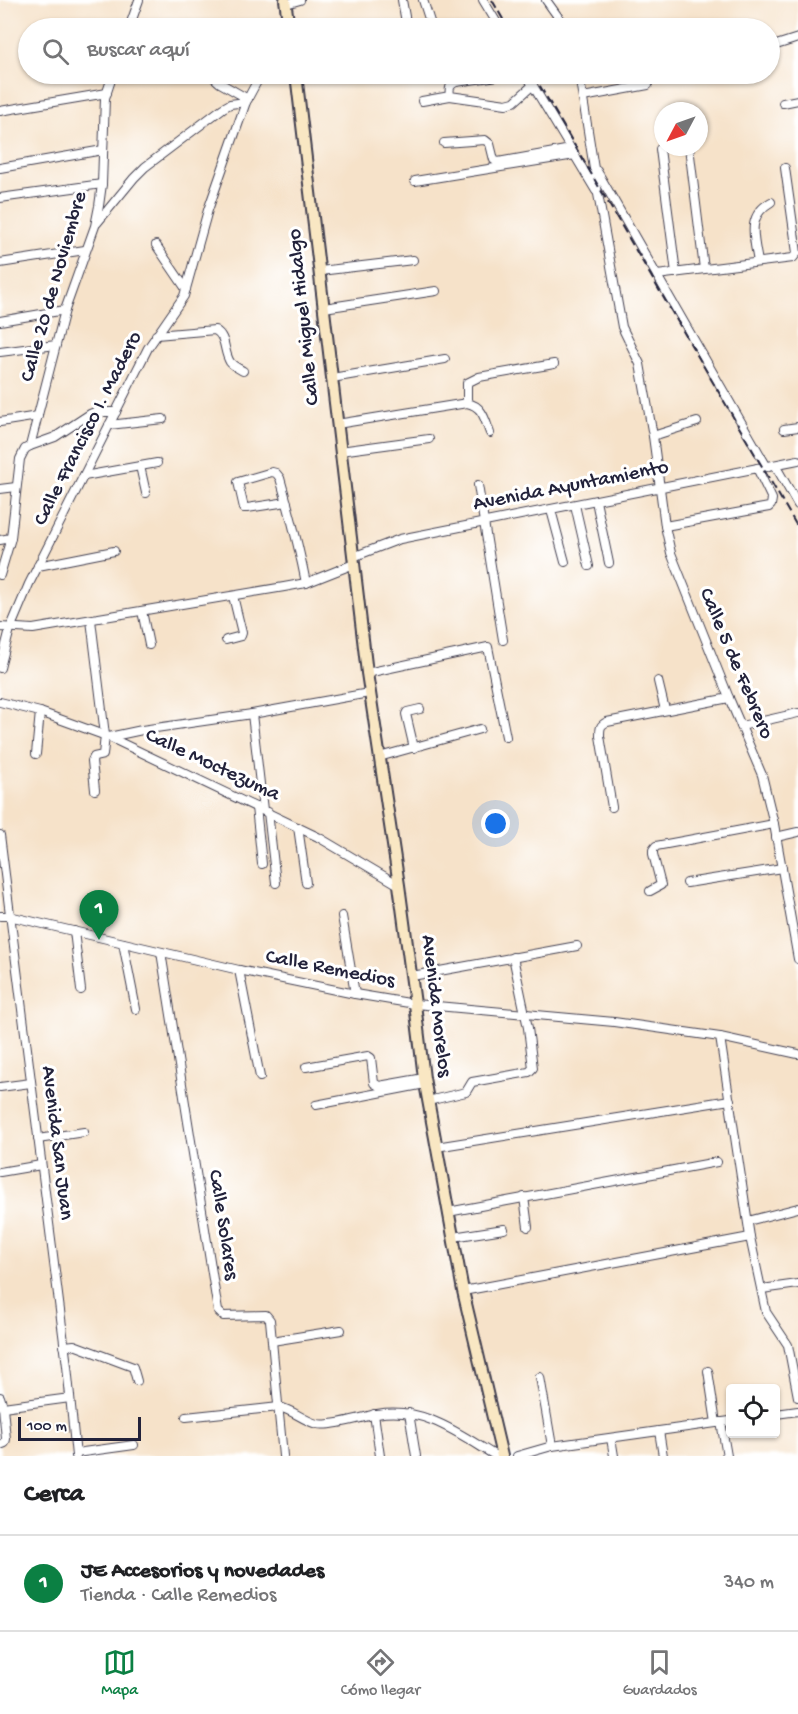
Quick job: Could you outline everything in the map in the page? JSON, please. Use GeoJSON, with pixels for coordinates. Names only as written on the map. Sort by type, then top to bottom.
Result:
{"type":"FeatureCollection","features":[{"type":"Feature","properties":{"kind":"street"},"geometry":{"type":"LineString","coordinates":[[133,18],[139,0]]}},
{"type":"Feature","properties":{"kind":"street"},"geometry":{"type":"LineString","coordinates":[[286,18],[285,2],[300,0]]}},
{"type":"Feature","properties":{"kind":"street"},"geometry":{"type":"LineString","coordinates":[[402,0],[405,18]]}},
{"type":"Feature","properties":{"kind":"street"},"geometry":{"type":"LineString","coordinates":[[423,0],[429,18]]}},
{"type":"Feature","properties":{"kind":"street"},"geometry":{"type":"LineString","coordinates":[[483,0],[494,18]]}},
{"type":"Feature","properties":{"kind":"street"},"geometry":{"type":"LineString","coordinates":[[546,0],[559,18]]}},
{"type":"Feature","properties":{"kind":"street"},"geometry":{"type":"LineString","coordinates":[[780,44],[798,38]]}},
{"type":"Feature","properties":{"kind":"street","name":"Calle 20 de Noviembre"},"geometry":{"type":"LineString","coordinates":[[0,575],[11,538],[20,459],[25,449],[30,446],[65,310],[95,226],[102,184],[104,104],[109,84]]}},
{"type":"Feature","properties":{"kind":"street"},"geometry":{"type":"LineString","coordinates":[[222,84],[247,100]]}},
{"type":"Feature","properties":{"kind":"street","name":"Calle Francisco I. Madero"},"geometry":{"type":"LineString","coordinates":[[0,668],[10,629],[28,584],[148,348],[178,307],[186,289],[208,210],[247,100],[256,84]]}},
{"type":"Feature","properties":{"kind":"street","name":"Calle Miguel Hidalgo"},"geometry":{"type":"LineString","coordinates":[[298,84],[353,561]]}},
{"type":"Feature","properties":{"kind":"street"},"geometry":{"type":"LineString","coordinates":[[450,96],[449,87],[452,84]]}},
{"type":"Feature","properties":{"kind":"street","name":"Calle 5 de Febrero"},"geometry":{"type":"LineString","coordinates":[[581,84],[622,327],[640,364],[671,553],[762,775],[774,824],[798,959]]}},
{"type":"Feature","properties":{"kind":"street"},"geometry":{"type":"LineString","coordinates":[[422,101],[450,96],[506,104],[514,102],[533,85],[598,194]]}},
{"type":"Feature","properties":{"kind":"street"},"geometry":{"type":"LineString","coordinates":[[583,97],[648,86]]}},
{"type":"Feature","properties":{"kind":"street"},"geometry":{"type":"LineString","coordinates":[[0,111],[106,93]]}},
{"type":"Feature","properties":{"kind":"street"},"geometry":{"type":"LineString","coordinates":[[95,226],[145,167],[223,108],[247,100]]}},
{"type":"Feature","properties":{"kind":"street"},"geometry":{"type":"LineString","coordinates":[[783,103],[798,100]]}},
{"type":"Feature","properties":{"kind":"street"},"geometry":{"type":"LineString","coordinates":[[444,143],[485,140],[490,144],[494,160],[498,162],[573,152]]}},
{"type":"Feature","properties":{"kind":"street"},"geometry":{"type":"LineString","coordinates":[[0,168],[103,150]]}},
{"type":"Feature","properties":{"kind":"street"},"geometry":{"type":"LineString","coordinates":[[415,181],[573,152]]}},
{"type":"Feature","properties":{"kind":"street"},"geometry":{"type":"LineString","coordinates":[[661,156],[676,273]]}},
{"type":"Feature","properties":{"kind":"street"},"geometry":{"type":"LineString","coordinates":[[690,156],[704,269]]}},
{"type":"Feature","properties":{"kind":"street"},"geometry":{"type":"LineString","coordinates":[[594,166],[771,466],[797,500]]}},
{"type":"Feature","properties":{"kind":"street"},"geometry":{"type":"LineString","coordinates":[[657,275],[793,258],[797,253],[785,168]]}},
{"type":"Feature","properties":{"kind":"street"},"geometry":{"type":"LineString","coordinates":[[0,198],[102,184]]}},
{"type":"Feature","properties":{"kind":"street"},"geometry":{"type":"LineString","coordinates":[[758,262],[753,232],[755,219],[760,208],[771,202]]}},
{"type":"Feature","properties":{"kind":"street"},"geometry":{"type":"LineString","coordinates":[[156,245],[186,289]]}},
{"type":"Feature","properties":{"kind":"street"},"geometry":{"type":"LineString","coordinates":[[0,263],[85,250]]}},
{"type":"Feature","properties":{"kind":"street"},"geometry":{"type":"LineString","coordinates":[[320,271],[413,260]]}},
{"type":"Feature","properties":{"kind":"street"},"geometry":{"type":"LineString","coordinates":[[324,308],[435,291]]}},
{"type":"Feature","properties":{"kind":"street"},"geometry":{"type":"LineString","coordinates":[[0,321],[65,310]]}},
{"type":"Feature","properties":{"kind":"street"},"geometry":{"type":"LineString","coordinates":[[156,335],[215,330],[222,337],[228,358],[233,365],[243,370]]}},
{"type":"Feature","properties":{"kind":"street"},"geometry":{"type":"LineString","coordinates":[[0,352],[56,345]]}},
{"type":"Feature","properties":{"kind":"street"},"geometry":{"type":"LineString","coordinates":[[332,378],[445,359]]}},
{"type":"Feature","properties":{"kind":"street"},"geometry":{"type":"LineString","coordinates":[[467,404],[467,383],[479,377],[554,363]]}},
{"type":"Feature","properties":{"kind":"street"},"geometry":{"type":"LineString","coordinates":[[337,424],[467,404],[475,405],[481,411],[490,433]]}},
{"type":"Feature","properties":{"kind":"street"},"geometry":{"type":"LineString","coordinates":[[30,446],[55,437],[95,412],[116,412]]}},
{"type":"Feature","properties":{"kind":"street"},"geometry":{"type":"LineString","coordinates":[[0,422],[38,416]]}},
{"type":"Feature","properties":{"kind":"street"},"geometry":{"type":"LineString","coordinates":[[109,425],[163,419]]}},
{"type":"Feature","properties":{"kind":"street"},"geometry":{"type":"LineString","coordinates":[[653,436],[697,422]]}},
{"type":"Feature","properties":{"kind":"street"},"geometry":{"type":"LineString","coordinates":[[784,429],[798,427]]}},
{"type":"Feature","properties":{"kind":"street"},"geometry":{"type":"LineString","coordinates":[[340,451],[429,439]]}},
{"type":"Feature","properties":{"kind":"street","name":"Avenida Ayuntamiento"},"geometry":{"type":"LineString","coordinates":[[0,627],[33,629],[306,583],[400,538],[798,460]]}},
{"type":"Feature","properties":{"kind":"street"},"geometry":{"type":"LineString","coordinates":[[84,476],[158,463]]}},
{"type":"Feature","properties":{"kind":"street"},"geometry":{"type":"LineString","coordinates":[[140,465],[146,492]]}},
{"type":"Feature","properties":{"kind":"street"},"geometry":{"type":"LineString","coordinates":[[665,526],[769,507],[772,499],[756,468]]}},
{"type":"Feature","properties":{"kind":"street"},"geometry":{"type":"LineString","coordinates":[[287,502],[244,508],[238,482],[272,472],[280,478],[287,502],[297,537],[306,583]]}},
{"type":"Feature","properties":{"kind":"street"},"geometry":{"type":"LineString","coordinates":[[478,485],[503,640]]}},
{"type":"Feature","properties":{"kind":"street"},"geometry":{"type":"LineString","coordinates":[[0,489],[16,487]]}},
{"type":"Feature","properties":{"kind":"street"},"geometry":{"type":"LineString","coordinates":[[596,501],[609,563]]}},
{"type":"Feature","properties":{"kind":"street"},"geometry":{"type":"LineString","coordinates":[[575,505],[589,566]]}},
{"type":"Feature","properties":{"kind":"street"},"geometry":{"type":"LineString","coordinates":[[551,510],[565,562]]}},
{"type":"Feature","properties":{"kind":"street"},"geometry":{"type":"LineString","coordinates":[[0,540],[11,538]]}},
{"type":"Feature","properties":{"kind":"street"},"geometry":{"type":"LineString","coordinates":[[38,566],[114,551]]}},
{"type":"Feature","properties":{"kind":"street","name":"Avenida Morelos"},"geometry":{"type":"LineString","coordinates":[[353,561],[369,693],[412,976],[424,1081],[463,1291],[502,1456]]}},
{"type":"Feature","properties":{"kind":"street"},"geometry":{"type":"LineString","coordinates":[[226,640],[241,636],[242,633],[233,596]]}},
{"type":"Feature","properties":{"kind":"street"},"geometry":{"type":"LineString","coordinates":[[142,611],[149,645]]}},
{"type":"Feature","properties":{"kind":"street"},"geometry":{"type":"LineString","coordinates":[[92,620],[107,736],[104,755],[94,757],[92,761],[95,790]]}},
{"type":"Feature","properties":{"kind":"street"},"geometry":{"type":"LineString","coordinates":[[367,673],[488,647],[506,737]]}},
{"type":"Feature","properties":{"kind":"street"},"geometry":{"type":"LineString","coordinates":[[658,681],[665,710]]}},
{"type":"Feature","properties":{"kind":"street"},"geometry":{"type":"LineString","coordinates":[[107,736],[369,693]]}},
{"type":"Feature","properties":{"kind":"street"},"geometry":{"type":"LineString","coordinates":[[612,807],[600,736],[602,724],[729,698]]}},
{"type":"Feature","properties":{"kind":"street","name":"Calle Moctezuma"},"geometry":{"type":"LineString","coordinates":[[0,702],[40,712],[107,736],[298,827],[399,885]]}},
{"type":"Feature","properties":{"kind":"street"},"geometry":{"type":"LineString","coordinates":[[414,748],[406,714],[420,709]]}},
{"type":"Feature","properties":{"kind":"street"},"geometry":{"type":"LineString","coordinates":[[36,754],[40,712]]}},
{"type":"Feature","properties":{"kind":"street"},"geometry":{"type":"LineString","coordinates":[[741,726],[798,712]]}},
{"type":"Feature","properties":{"kind":"street"},"geometry":{"type":"LineString","coordinates":[[252,714],[262,810],[276,883]]}},
{"type":"Feature","properties":{"kind":"street"},"geometry":{"type":"LineString","coordinates":[[379,757],[480,729]]}},
{"type":"Feature","properties":{"kind":"street"},"geometry":{"type":"LineString","coordinates":[[262,810],[262,864]]}},
{"type":"Feature","properties":{"kind":"street"},"geometry":{"type":"LineString","coordinates":[[650,891],[659,886],[661,882],[653,850],[656,846],[774,824]]}},
{"type":"Feature","properties":{"kind":"street"},"geometry":{"type":"LineString","coordinates":[[298,827],[306,883]]}},
{"type":"Feature","properties":{"kind":"street"},"geometry":{"type":"LineString","coordinates":[[776,837],[798,832]]}},
{"type":"Feature","properties":{"kind":"street","name":"Avenida San Juan"},"geometry":{"type":"LineString","coordinates":[[0,835],[76,1455]]}},
{"type":"Feature","properties":{"kind":"street"},"geometry":{"type":"LineString","coordinates":[[687,883],[782,868]]}},
{"type":"Feature","properties":{"kind":"street","name":"Calle Remedios"},"geometry":{"type":"LineString","coordinates":[[0,916],[9,916],[239,970],[355,994],[415,1004],[524,1012],[614,1022],[720,1037],[798,1054]]}},
{"type":"Feature","properties":{"kind":"street"},"geometry":{"type":"LineString","coordinates":[[342,916],[355,994]]}},
{"type":"Feature","properties":{"kind":"street"},"geometry":{"type":"LineString","coordinates":[[74,931],[81,990]]}},
{"type":"Feature","properties":{"kind":"street"},"geometry":{"type":"LineString","coordinates":[[123,942],[136,1009]]}},
{"type":"Feature","properties":{"kind":"street"},"geometry":{"type":"LineString","coordinates":[[412,976],[577,946]]}},
{"type":"Feature","properties":{"kind":"street","name":"Calle Solares"},"geometry":{"type":"LineString","coordinates":[[161,952],[218,1311],[223,1316],[266,1315],[270,1320],[283,1456]]}},
{"type":"Feature","properties":{"kind":"street"},"geometry":{"type":"LineString","coordinates":[[428,1101],[465,1092],[472,1082],[531,1071],[533,1068],[528,1028],[513,957]]}},
{"type":"Feature","properties":{"kind":"street"},"geometry":{"type":"LineString","coordinates":[[239,970],[260,1077]]}},
{"type":"Feature","properties":{"kind":"street"},"geometry":{"type":"LineString","coordinates":[[720,1037],[750,1237],[766,1312],[788,1345],[798,1397]]}},
{"type":"Feature","properties":{"kind":"street"},"geometry":{"type":"LineString","coordinates":[[306,1067],[368,1056],[374,1083],[379,1086],[424,1081]]}},
{"type":"Feature","properties":{"kind":"street"},"geometry":{"type":"LineString","coordinates":[[316,1105],[424,1081]]}},
{"type":"Feature","properties":{"kind":"street"},"geometry":{"type":"LineString","coordinates":[[0,1087],[31,1083]]}},
{"type":"Feature","properties":{"kind":"street"},"geometry":{"type":"LineString","coordinates":[[436,1147],[730,1100]]}},
{"type":"Feature","properties":{"kind":"street"},"geometry":{"type":"LineString","coordinates":[[38,1139],[84,1132]]}},
{"type":"Feature","properties":{"kind":"street"},"geometry":{"type":"LineString","coordinates":[[448,1212],[717,1162]]}},
{"type":"Feature","properties":{"kind":"street"},"geometry":{"type":"LineString","coordinates":[[0,1172],[41,1165]]}},
{"type":"Feature","properties":{"kind":"street"},"geometry":{"type":"LineString","coordinates":[[524,1197],[528,1227]]}},
{"type":"Feature","properties":{"kind":"street"},"geometry":{"type":"LineString","coordinates":[[748,1221],[798,1208]]}},
{"type":"Feature","properties":{"kind":"street"},"geometry":{"type":"LineString","coordinates":[[453,1237],[504,1229]]}},
{"type":"Feature","properties":{"kind":"street"},"geometry":{"type":"LineString","coordinates":[[463,1291],[750,1237]]}},
{"type":"Feature","properties":{"kind":"street"},"geometry":{"type":"LineString","coordinates":[[762,1289],[798,1284]]}},
{"type":"Feature","properties":{"kind":"street"},"geometry":{"type":"LineString","coordinates":[[272,1341],[341,1330]]}},
{"type":"Feature","properties":{"kind":"street"},"geometry":{"type":"LineString","coordinates":[[64,1346],[74,1345],[133,1367],[137,1381]]}},
{"type":"Feature","properties":{"kind":"street"},"geometry":{"type":"LineString","coordinates":[[708,1371],[727,1456]]}},
{"type":"Feature","properties":{"kind":"street"},"geometry":{"type":"LineString","coordinates":[[540,1377],[552,1446]]}},
{"type":"Feature","properties":{"kind":"street"},"geometry":{"type":"LineString","coordinates":[[0,1397],[6,1439],[5,1443],[0,1445]]}},
{"type":"Feature","properties":{"kind":"street"},"geometry":{"type":"LineString","coordinates":[[3,1407],[70,1398]]}},
{"type":"Feature","properties":{"kind":"street"},"geometry":{"type":"LineString","coordinates":[[186,1418],[279,1407],[287,1408],[318,1424],[347,1421],[393,1411],[410,1413],[442,1424],[496,1456]]}},
{"type":"Feature","properties":{"kind":"street"},"geometry":{"type":"LineString","coordinates":[[780,1413],[798,1411]]}},
{"type":"Feature","properties":{"kind":"street"},"geometry":{"type":"LineString","coordinates":[[410,1413],[416,1456]]}},
{"type":"Feature","properties":{"kind":"street"},"geometry":{"type":"LineString","coordinates":[[374,1414],[380,1456]]}},
{"type":"Feature","properties":{"kind":"street"},"geometry":{"type":"LineString","coordinates":[[517,1456],[552,1446],[726,1421]]}},
{"type":"Feature","properties":{"kind":"street"},"geometry":{"type":"LineString","coordinates":[[659,1431],[663,1456]]}},
{"type":"Feature","properties":{"kind":"street"},"geometry":{"type":"LineString","coordinates":[[611,1438],[614,1456]]}},
{"type":"Feature","properties":{"kind":"street"},"geometry":{"type":"LineString","coordinates":[[76,1455],[134,1444]]}},
{"type":"Feature","properties":{"kind":"railway"},"geometry":{"type":"LineString","coordinates":[[492,0],[502,18]]}},
{"type":"Feature","properties":{"kind":"railway"},"geometry":{"type":"LineString","coordinates":[[539,84],[798,528]]}},
{"type":"Feature","properties":{"kind":"place","name":"JE Accesorios y novedades"},"geometry":{"type":"Point","coordinates":[99,940]}}]}
